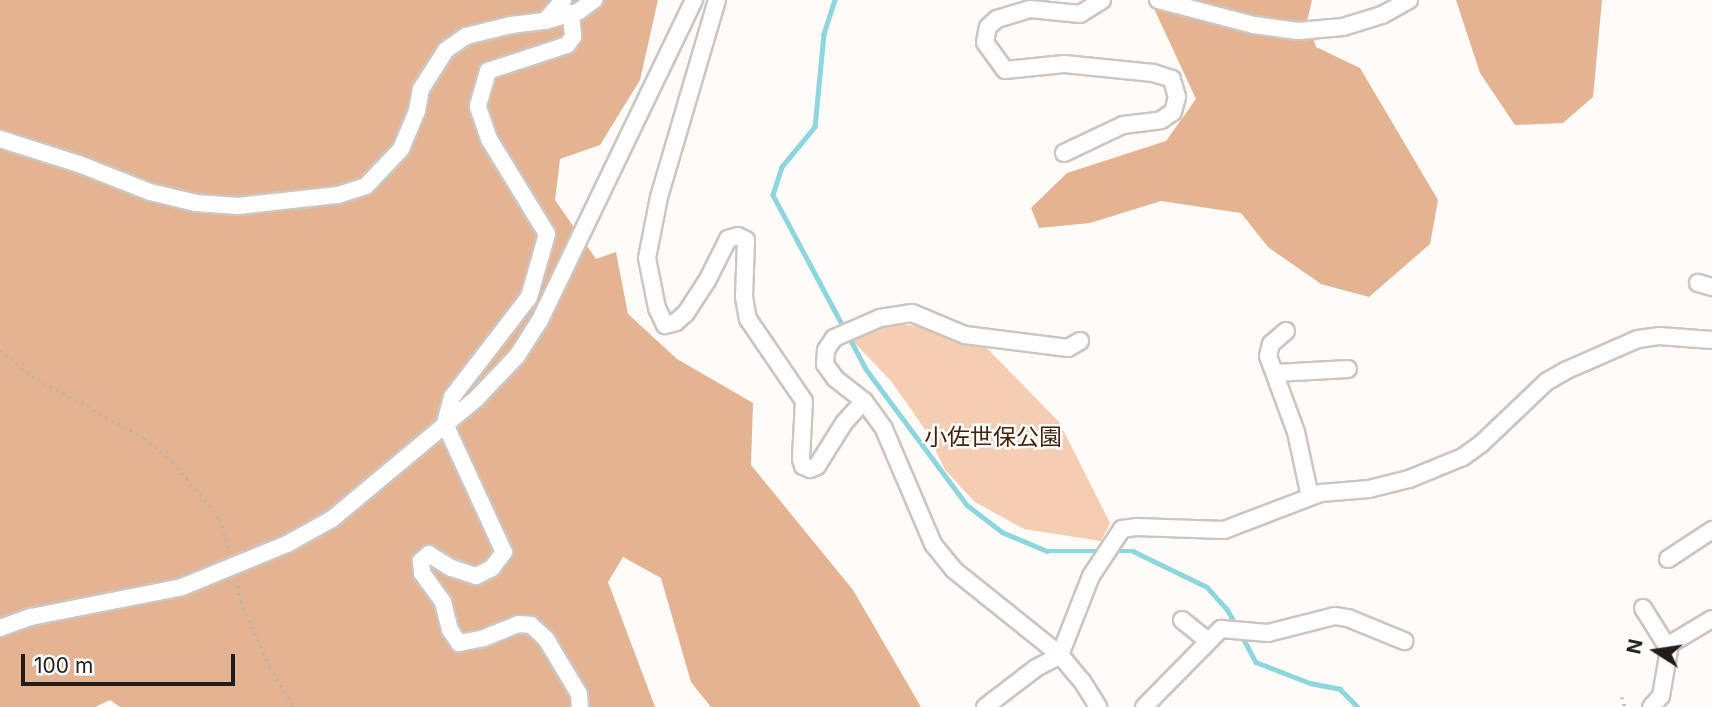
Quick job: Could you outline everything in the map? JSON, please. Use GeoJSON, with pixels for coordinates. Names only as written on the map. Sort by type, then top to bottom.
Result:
{"type":"FeatureCollection","features":[{"type":"Feature","properties":{"kind":"street"},"geometry":{"type":"LineString","coordinates":[[0,139],[79,164],[150,192],[196,203],[238,206],[338,195],[366,186],[401,149],[417,111],[421,89],[446,50],[466,36],[489,29],[545,22],[567,7],[594,0]]}},
{"type":"Feature","properties":{"kind":"street"},"geometry":{"type":"LineString","coordinates":[[0,628],[31,617],[182,587],[235,568],[287,544],[332,519],[476,399],[517,356],[540,320],[694,0]]}},
{"type":"Feature","properties":{"kind":"street"},"geometry":{"type":"LineString","coordinates":[[717,0],[659,197],[647,258],[657,308],[665,325],[686,313],[708,281],[728,239],[738,236],[746,240],[744,297],[748,319],[804,401],[801,459],[803,466],[810,469],[817,466],[844,423],[864,401]]}},
{"type":"Feature","properties":{"kind":"street"},"geometry":{"type":"LineString","coordinates":[[1064,153],[1123,125],[1161,120],[1173,112],[1177,97],[1172,79],[1153,73],[1064,64],[1005,70],[985,42],[988,27],[997,19],[1030,9],[1080,14],[1102,0]]}},
{"type":"Feature","properties":{"kind":"street"},"geometry":{"type":"LineString","coordinates":[[1158,0],[1254,25],[1298,31],[1343,27],[1382,15],[1409,0]]}},
{"type":"Feature","properties":{"kind":"street"},"geometry":{"type":"LineString","coordinates":[[567,7],[573,37],[566,45],[488,71],[478,107],[489,139],[547,234],[529,297],[452,397],[445,424],[504,552],[492,568],[476,576],[450,568],[429,554],[421,561],[422,573],[443,602],[450,629],[460,643],[484,638],[518,624],[531,625],[546,639],[579,694],[580,707]]}},
{"type":"Feature","properties":{"kind":"street"},"geometry":{"type":"LineString","coordinates":[[1080,341],[1068,348],[965,335],[912,313],[880,318],[837,337],[826,350],[825,364],[835,378],[864,401],[884,429],[933,544],[954,570],[1060,655],[1082,681],[1098,707]]}},
{"type":"Feature","properties":{"kind":"street"},"geometry":{"type":"LineString","coordinates":[[1286,331],[1271,344],[1268,356],[1296,432],[1310,497]]}},
{"type":"Feature","properties":{"kind":"street"},"geometry":{"type":"LineString","coordinates":[[985,707],[1036,668],[1060,655],[1091,576],[1122,529],[1136,527],[1224,530],[1310,497],[1409,480],[1463,457],[1546,382],[1611,349],[1658,336],[1712,340]]}},
{"type":"Feature","properties":{"kind":"street"},"geometry":{"type":"LineString","coordinates":[[1276,373],[1348,369]]}},
{"type":"Feature","properties":{"kind":"street"},"geometry":{"type":"LineString","coordinates":[[1668,559],[1712,531]]}},
{"type":"Feature","properties":{"kind":"street"},"geometry":{"type":"LineString","coordinates":[[1643,608],[1668,648]]}},
{"type":"Feature","properties":{"kind":"street"},"geometry":{"type":"LineString","coordinates":[[1144,707],[1221,629],[1268,633],[1335,616],[1348,618],[1404,641]]}},
{"type":"Feature","properties":{"kind":"street"},"geometry":{"type":"LineString","coordinates":[[1651,707],[1661,696],[1670,644],[1712,619]]}},
{"type":"Feature","properties":{"kind":"street"},"geometry":{"type":"LineString","coordinates":[[1182,620],[1208,641]]}},
{"type":"Feature","properties":{"kind":"path"},"geometry":{"type":"LineString","coordinates":[[0,350],[32,376],[144,438],[173,462],[220,519],[242,601],[270,667],[294,707]]}},
{"type":"Feature","properties":{"kind":"path"},"geometry":{"type":"LineString","coordinates":[[1622,697],[1625,707]]}},
{"type":"Feature","properties":{"kind":"green space","name":"小佐世保公園"},"geometry":{"type":"Polygon","coordinates":[[[885,324],[926,326],[984,345],[1059,422],[1110,523],[1101,541],[1024,529],[975,502],[945,470],[927,432],[891,381],[850,338],[885,324]]]}},
{"type":"Feature","properties":{"kind":"shaded area"},"geometry":{"type":"Polygon","coordinates":[[[0,0],[658,0],[640,80],[600,145],[560,159],[555,200],[596,259],[616,252],[628,314],[677,359],[753,403],[751,465],[853,590],[921,707],[711,707],[691,682],[661,578],[623,557],[608,582],[655,707],[120,707],[110,700],[95,707],[0,707],[0,0]]]}},
{"type":"Feature","properties":{"kind":"shaded area"},"geometry":{"type":"Polygon","coordinates":[[[1150,0],[1312,0],[1307,21],[1316,47],[1360,68],[1438,200],[1430,244],[1369,297],[1321,284],[1268,247],[1241,213],[1161,201],[1090,223],[1039,228],[1031,208],[1067,173],[1166,141],[1196,99],[1150,0]]]}},
{"type":"Feature","properties":{"kind":"shaded area"},"geometry":{"type":"Polygon","coordinates":[[[1456,0],[1602,0],[1593,97],[1563,123],[1515,125],[1480,73],[1456,0]]]}},
{"type":"Feature","properties":{"kind":"waterway"},"geometry":{"type":"LineString","coordinates":[[835,0],[824,34],[815,127],[782,167],[773,195],[845,330]]}},
{"type":"Feature","properties":{"kind":"waterway"},"geometry":{"type":"LineString","coordinates":[[849,337],[866,369],[967,505],[1002,532],[1047,551],[1104,551]]}},
{"type":"Feature","properties":{"kind":"waterway"},"geometry":{"type":"LineString","coordinates":[[1113,551],[1133,551],[1207,587],[1227,609],[1237,626]]}},
{"type":"Feature","properties":{"kind":"waterway"},"geometry":{"type":"LineString","coordinates":[[1241,634],[1256,662],[1310,683],[1340,689],[1358,707]]}}]}
